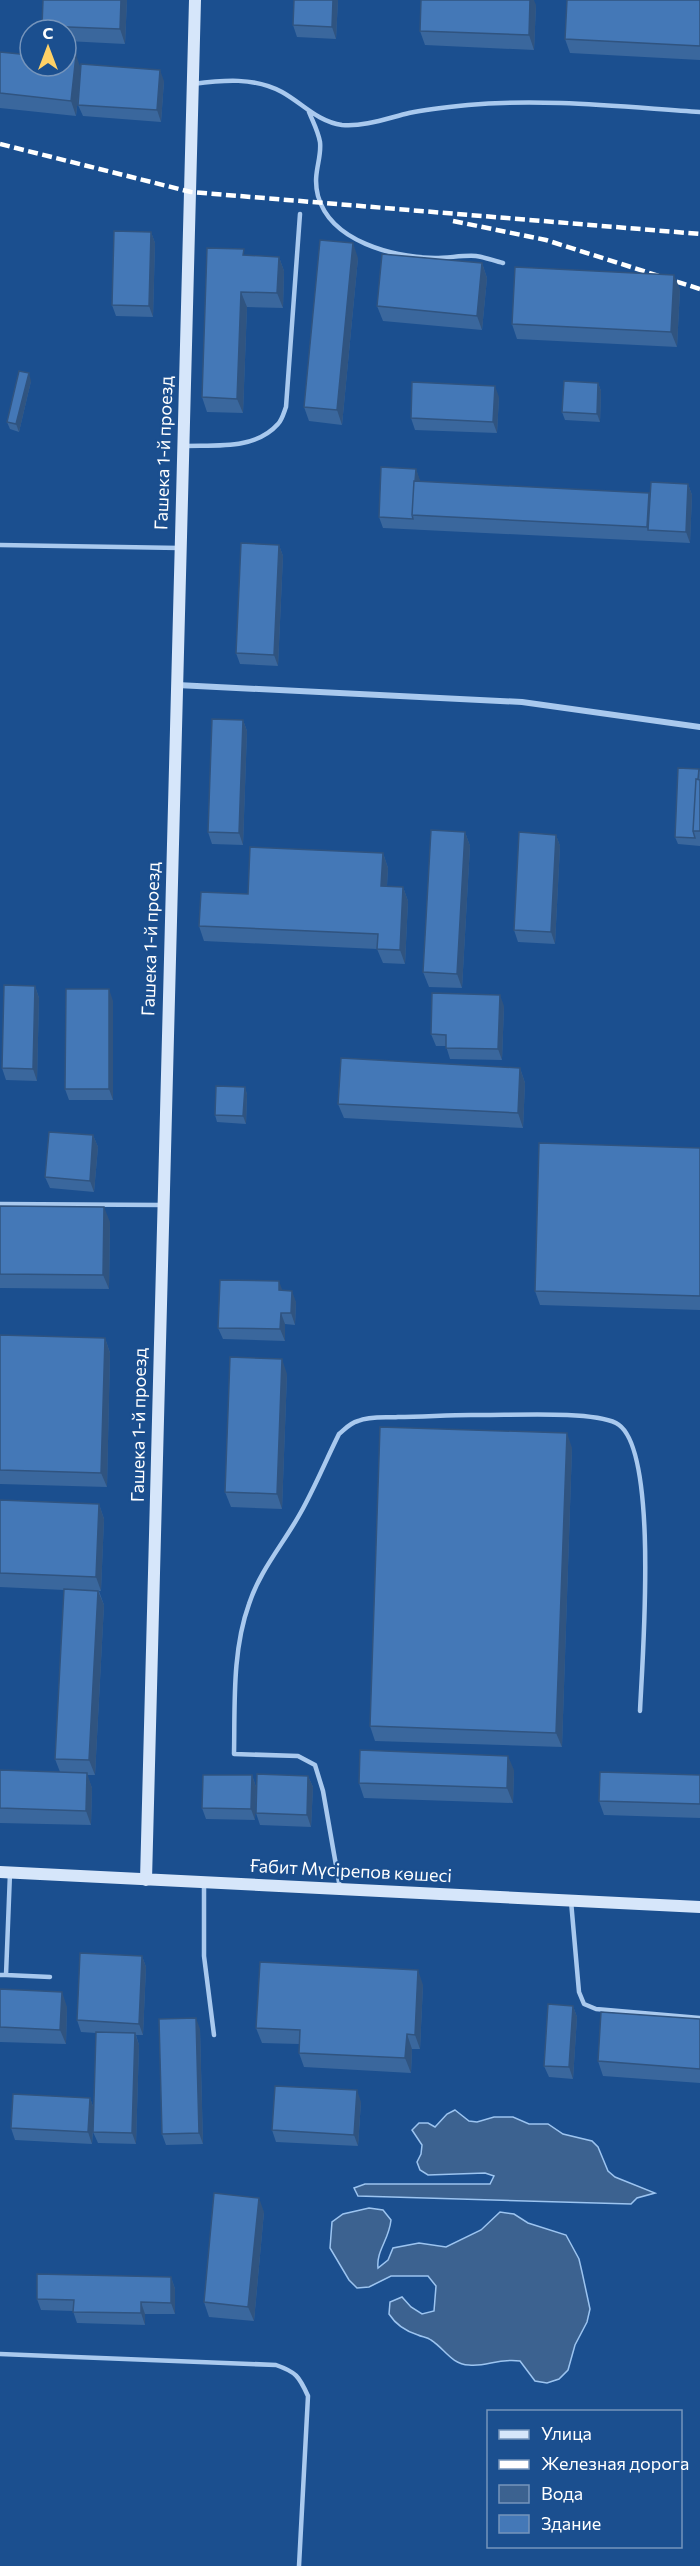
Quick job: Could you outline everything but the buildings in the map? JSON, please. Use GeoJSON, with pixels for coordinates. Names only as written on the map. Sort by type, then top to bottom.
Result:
{"type":"FeatureCollection","features":[{"type":"Feature","properties":{"kind":"main road","name":"Гашека 1-й проезд"},"geometry":{"type":"LineString","coordinates":[[146,1880],[195,0]]}},
{"type":"Feature","properties":{"kind":"main road","name":"Ғабит Мүсірепов көшесі"},"geometry":{"type":"LineString","coordinates":[[5,1872],[700,1907]]}},
{"type":"Feature","properties":{"kind":"street"},"geometry":{"type":"LineString","coordinates":[[176,685],[522,702],[700,727]]}},
{"type":"Feature","properties":{"kind":"lane"},"geometry":{"type":"LineString","coordinates":[[193,84],[242,80],[281,92],[323,120],[342,125],[468,105],[561,102],[700,112]]}},
{"type":"Feature","properties":{"kind":"lane"},"geometry":{"type":"LineString","coordinates":[[307,110],[317,129],[320,144],[315,174],[318,195],[327,215],[339,230],[356,240],[384,250],[432,258],[477,256],[503,263]]}},
{"type":"Feature","properties":{"kind":"lane"},"geometry":{"type":"LineString","coordinates":[[182,446],[238,445],[255,440],[278,424],[286,407],[300,214]]}},
{"type":"Feature","properties":{"kind":"lane"},"geometry":{"type":"LineString","coordinates":[[0,545],[180,548]]}},
{"type":"Feature","properties":{"kind":"lane"},"geometry":{"type":"LineString","coordinates":[[0,1204],[162,1205]]}},
{"type":"Feature","properties":{"kind":"lane"},"geometry":{"type":"LineString","coordinates":[[340,1889],[323,1791],[315,1765],[298,1756],[234,1754],[238,1655],[249,1603],[259,1581],[301,1513],[339,1434],[347,1426],[365,1418],[463,1415],[571,1416],[604,1419],[618,1424],[627,1432],[638,1460],[646,1563],[640,1711]]}},
{"type":"Feature","properties":{"kind":"lane"},"geometry":{"type":"LineString","coordinates":[[5,1872],[3,1975],[50,1977]]}},
{"type":"Feature","properties":{"kind":"lane"},"geometry":{"type":"LineString","coordinates":[[204,1882],[204,1956],[213,2035]]}},
{"type":"Feature","properties":{"kind":"lane"},"geometry":{"type":"LineString","coordinates":[[571,1900],[579,1992],[584,2004],[596,2009],[700,2018]]}},
{"type":"Feature","properties":{"kind":"lane"},"geometry":{"type":"LineString","coordinates":[[0,2354],[276,2365],[293,2371],[302,2382],[308,2396],[299,2566]]}},
{"type":"Feature","properties":{"kind":"water"},"geometry":{"type":"Polygon","coordinates":[[[455,2110],[469,2121],[513,2117],[529,2124],[548,2124],[563,2134],[592,2141],[598,2147],[608,2171],[615,2177],[655,2193],[637,2198],[631,2204],[358,2196],[354,2188],[365,2184],[490,2184],[494,2176],[485,2173],[428,2175],[420,2170],[417,2162],[422,2145],[412,2130],[419,2123],[428,2123],[435,2127],[447,2114],[455,2110]]]}},
{"type":"Feature","properties":{"kind":"water"},"geometry":{"type":"Polygon","coordinates":[[[369,2208],[383,2210],[391,2220],[379,2256],[378,2268],[388,2260],[393,2248],[419,2243],[446,2247],[481,2230],[500,2212],[514,2214],[528,2223],[566,2235],[579,2259],[590,2309],[587,2322],[575,2345],[568,2370],[559,2379],[547,2383],[535,2381],[520,2361],[463,2364],[457,2362],[429,2339],[409,2332],[398,2324],[389,2314],[390,2302],[402,2297],[422,2314],[434,2311],[436,2286],[428,2276],[391,2276],[369,2287],[357,2288],[349,2280],[330,2248],[332,2222],[343,2214],[369,2208]]]}},
{"type":"Feature","properties":{"kind":"railway"},"geometry":{"type":"LineString","coordinates":[[0,144],[191,192],[700,234]]}},
{"type":"Feature","properties":{"kind":"railway"},"geometry":{"type":"LineString","coordinates":[[453,221],[546,240],[700,289]]}}]}
